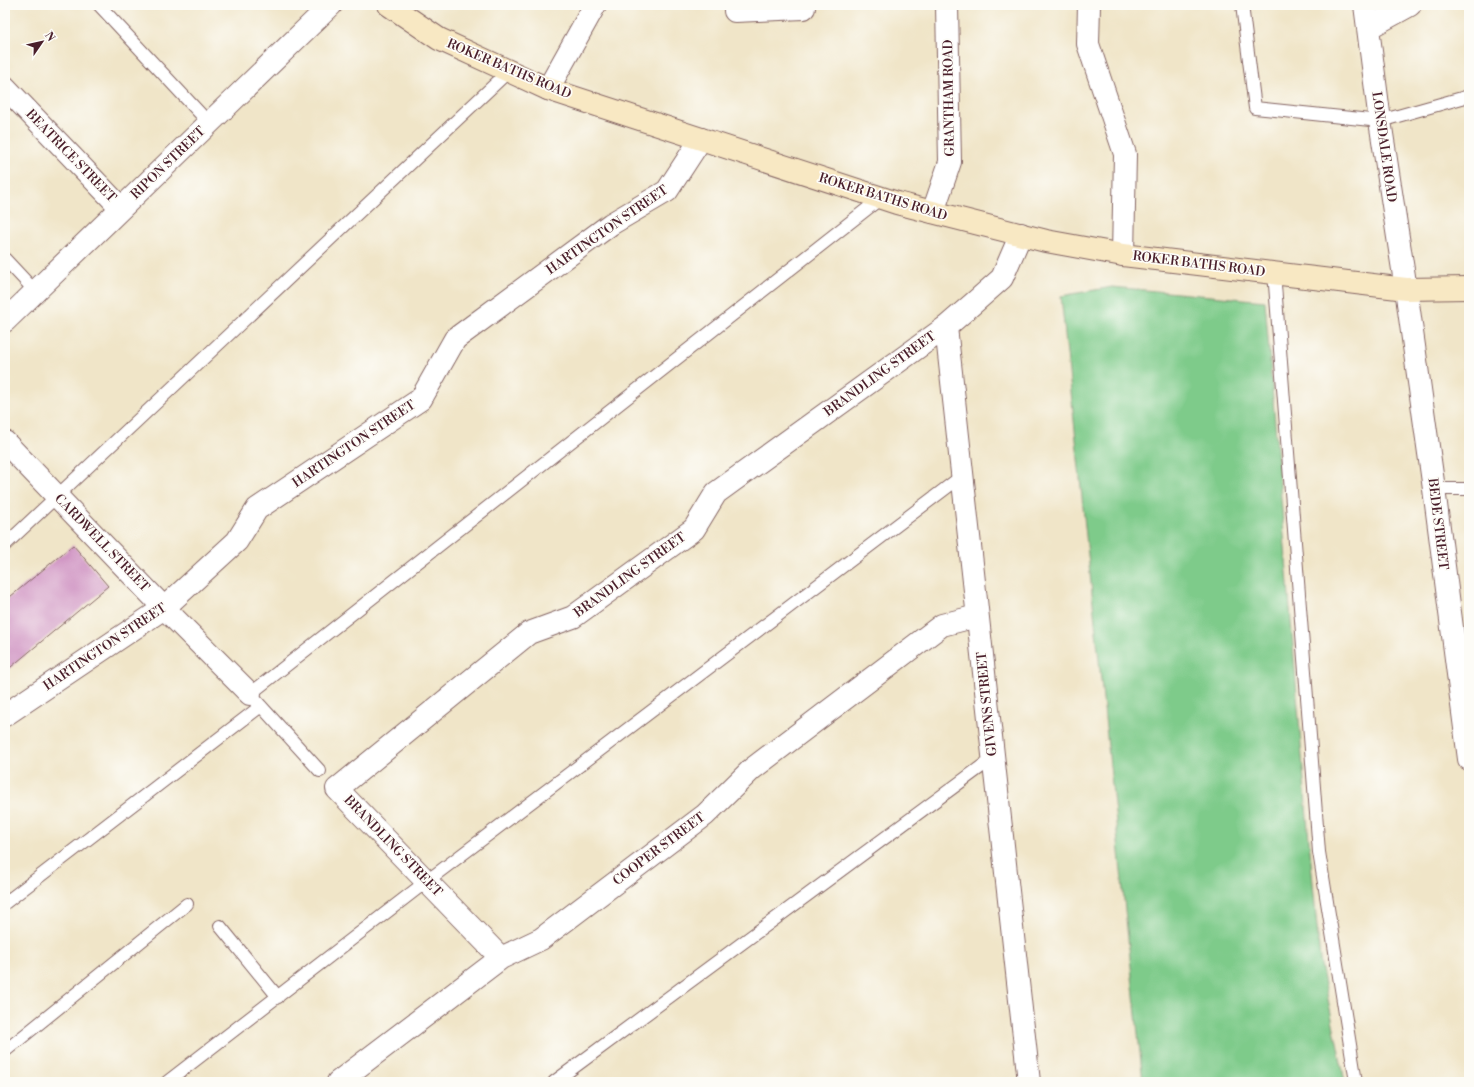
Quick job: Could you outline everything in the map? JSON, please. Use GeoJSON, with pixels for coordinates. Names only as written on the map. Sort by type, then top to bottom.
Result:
{"type":"FeatureCollection","features":[{"type":"Feature","properties":{"kind":"street","name":"RIPON STREET"},"geometry":{"type":"LineString","coordinates":[[5,321],[331,5]]}},
{"type":"Feature","properties":{"kind":"street","name":"ROKER BATHS ROAD"},"geometry":{"type":"LineString","coordinates":[[389,5],[440,39],[548,89],[881,198],[933,212],[1021,234],[1123,255],[1406,289],[1469,288]]}},
{"type":"Feature","properties":{"kind":"street"},"geometry":{"type":"LineString","coordinates":[[548,89],[595,5]]}},
{"type":"Feature","properties":{"kind":"street"},"geometry":{"type":"LineString","coordinates":[[735,5],[735,11],[804,8],[804,5]]}},
{"type":"Feature","properties":{"kind":"street","name":"GRANTHAM ROAD"},"geometry":{"type":"LineString","coordinates":[[933,212],[950,162],[947,5]]}},
{"type":"Feature","properties":{"kind":"street"},"geometry":{"type":"LineString","coordinates":[[1089,5],[1088,44],[1125,154],[1123,255]]}},
{"type":"Feature","properties":{"kind":"street","name":"LONSDALE ROAD"},"geometry":{"type":"LineString","coordinates":[[1365,5],[1380,121],[1406,289]]}},
{"type":"Feature","properties":{"kind":"street"},"geometry":{"type":"LineString","coordinates":[[1368,28],[1410,5]]}},
{"type":"Feature","properties":{"kind":"street","name":"BEATRICE STREET"},"geometry":{"type":"LineString","coordinates":[[5,87],[121,208]]}},
{"type":"Feature","properties":{"kind":"street","name":"HARTINGTON STREET"},"geometry":{"type":"LineString","coordinates":[[5,715],[164,608],[237,541],[257,509],[421,398],[455,339],[611,224],[667,191],[701,139]]}},
{"type":"Feature","properties":{"kind":"street","name":"BRANDLING STREET"},"geometry":{"type":"LineString","coordinates":[[501,958],[337,789],[529,633],[574,617],[694,529],[716,493],[946,327],[1002,278],[1021,234]]}},
{"type":"Feature","properties":{"kind":"street","name":"BEDE STREET"},"geometry":{"type":"LineString","coordinates":[[1406,289],[1469,759]]}},
{"type":"Feature","properties":{"kind":"street","name":"GIVENS STREET"},"geometry":{"type":"LineString","coordinates":[[946,327],[1029,1082]]}},
{"type":"Feature","properties":{"kind":"street","name":"CARDWELL STREET"},"geometry":{"type":"LineString","coordinates":[[5,442],[164,608],[256,700]]}},
{"type":"Feature","properties":{"kind":"street","name":"COOPER STREET"},"geometry":{"type":"LineString","coordinates":[[338,1082],[501,958],[541,939],[705,815],[752,769],[942,626],[977,616]]}},
{"type":"Feature","properties":{"kind":"lane"},"geometry":{"type":"LineString","coordinates":[[99,5],[209,124]]}},
{"type":"Feature","properties":{"kind":"lane"},"geometry":{"type":"LineString","coordinates":[[1242,5],[1255,108],[1380,121],[1469,96]]}},
{"type":"Feature","properties":{"kind":"lane"},"geometry":{"type":"LineString","coordinates":[[5,545],[509,71]]}},
{"type":"Feature","properties":{"kind":"lane"},"geometry":{"type":"LineString","coordinates":[[5,904],[256,700],[881,198]]}},
{"type":"Feature","properties":{"kind":"lane"},"geometry":{"type":"LineString","coordinates":[[5,259],[35,291]]}},
{"type":"Feature","properties":{"kind":"lane"},"geometry":{"type":"LineString","coordinates":[[1274,272],[1319,852],[1356,1082]]}},
{"type":"Feature","properties":{"kind":"lane"},"geometry":{"type":"LineString","coordinates":[[166,1082],[962,476]]}},
{"type":"Feature","properties":{"kind":"lane"},"geometry":{"type":"LineString","coordinates":[[1434,489],[1469,489]]}},
{"type":"Feature","properties":{"kind":"lane"},"geometry":{"type":"LineString","coordinates":[[256,700],[320,771]]}},
{"type":"Feature","properties":{"kind":"lane"},"geometry":{"type":"LineString","coordinates":[[554,1082],[993,758]]}},
{"type":"Feature","properties":{"kind":"lane"},"geometry":{"type":"LineString","coordinates":[[5,1051],[187,904]]}},
{"type":"Feature","properties":{"kind":"lane"},"geometry":{"type":"LineString","coordinates":[[220,926],[278,996]]}},
{"type":"Feature","properties":{"kind":"green space"},"geometry":{"type":"Polygon","coordinates":[[[1112,287],[1265,301],[1320,960],[1345,1082],[1143,1082],[1061,296],[1112,287]]]}},
{"type":"Feature","properties":{"kind":"building"},"geometry":{"type":"Polygon","coordinates":[[[73,545],[108,586],[5,672],[5,601],[73,545]]]}}]}
